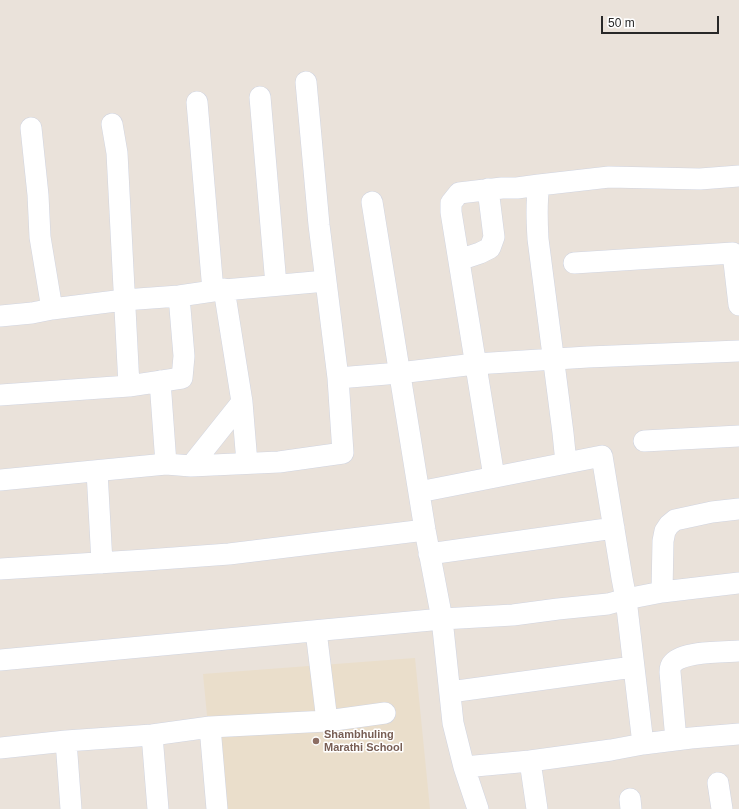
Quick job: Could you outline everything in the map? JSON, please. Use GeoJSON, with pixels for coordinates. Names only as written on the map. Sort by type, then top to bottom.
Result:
{"type":"FeatureCollection","features":[{"type":"Feature","properties":{"kind":"street"},"geometry":{"type":"LineString","coordinates":[[0,480],[166,464],[190,466],[247,464],[278,462],[343,454],[338,378],[319,225],[306,82]]}},
{"type":"Feature","properties":{"kind":"street"},"geometry":{"type":"LineString","coordinates":[[260,97],[276,285]]}},
{"type":"Feature","properties":{"kind":"street"},"geometry":{"type":"LineString","coordinates":[[197,102],[219,290],[242,402],[247,464]]}},
{"type":"Feature","properties":{"kind":"street"},"geometry":{"type":"LineString","coordinates":[[112,124],[117,153],[129,386]]}},
{"type":"Feature","properties":{"kind":"street"},"geometry":{"type":"LineString","coordinates":[[31,128],[38,195],[40,237],[52,309]]}},
{"type":"Feature","properties":{"kind":"street"},"geometry":{"type":"LineString","coordinates":[[494,477],[451,212],[451,203],[459,193],[609,177],[700,179],[739,176]]}},
{"type":"Feature","properties":{"kind":"street"},"geometry":{"type":"LineString","coordinates":[[539,185],[536,214],[538,239],[566,463]]}},
{"type":"Feature","properties":{"kind":"street"},"geometry":{"type":"LineString","coordinates":[[459,260],[490,248],[494,237],[488,189]]}},
{"type":"Feature","properties":{"kind":"street"},"geometry":{"type":"LineString","coordinates":[[372,202],[429,554],[442,620],[453,723],[464,767],[478,809]]}},
{"type":"Feature","properties":{"kind":"street"},"geometry":{"type":"LineString","coordinates":[[574,263],[736,253],[739,305]]}},
{"type":"Feature","properties":{"kind":"street"},"geometry":{"type":"LineString","coordinates":[[0,316],[124,300],[326,281]]}},
{"type":"Feature","properties":{"kind":"street"},"geometry":{"type":"LineString","coordinates":[[0,395],[129,386],[182,378],[184,356],[179,296]]}},
{"type":"Feature","properties":{"kind":"street"},"geometry":{"type":"LineString","coordinates":[[338,378],[399,373],[475,364],[739,351]]}},
{"type":"Feature","properties":{"kind":"street"},"geometry":{"type":"LineString","coordinates":[[160,381],[166,464]]}},
{"type":"Feature","properties":{"kind":"street"},"geometry":{"type":"LineString","coordinates":[[190,466],[242,402]]}},
{"type":"Feature","properties":{"kind":"street"},"geometry":{"type":"LineString","coordinates":[[644,441],[739,436]]}},
{"type":"Feature","properties":{"kind":"street"},"geometry":{"type":"LineString","coordinates":[[419,492],[602,456],[626,599],[643,744]]}},
{"type":"Feature","properties":{"kind":"street"},"geometry":{"type":"LineString","coordinates":[[97,471],[102,563]]}},
{"type":"Feature","properties":{"kind":"street"},"geometry":{"type":"LineString","coordinates":[[662,592],[663,541],[665,531],[669,525],[676,520],[712,512],[739,509]]}},
{"type":"Feature","properties":{"kind":"street"},"geometry":{"type":"LineString","coordinates":[[429,554],[614,528]]}},
{"type":"Feature","properties":{"kind":"street"},"geometry":{"type":"LineString","coordinates":[[0,569],[229,554],[425,530]]}},
{"type":"Feature","properties":{"kind":"street"},"geometry":{"type":"LineString","coordinates":[[0,660],[316,631],[513,615],[608,604],[662,592],[739,583]]}},
{"type":"Feature","properties":{"kind":"street"},"geometry":{"type":"LineString","coordinates":[[316,631],[327,720]]}},
{"type":"Feature","properties":{"kind":"street"},"geometry":{"type":"LineString","coordinates":[[676,740],[670,672],[672,664],[679,658],[690,655],[739,651]]}},
{"type":"Feature","properties":{"kind":"street"},"geometry":{"type":"LineString","coordinates":[[450,692],[633,668]]}},
{"type":"Feature","properties":{"kind":"street"},"geometry":{"type":"LineString","coordinates":[[0,748],[66,740],[152,735],[210,727],[327,720],[385,713]]}},
{"type":"Feature","properties":{"kind":"street"},"geometry":{"type":"LineString","coordinates":[[210,727],[217,809]]}},
{"type":"Feature","properties":{"kind":"street"},"geometry":{"type":"LineString","coordinates":[[464,767],[530,761],[643,744],[739,734]]}},
{"type":"Feature","properties":{"kind":"street"},"geometry":{"type":"LineString","coordinates":[[152,735],[158,809]]}},
{"type":"Feature","properties":{"kind":"street"},"geometry":{"type":"LineString","coordinates":[[66,740],[71,809]]}},
{"type":"Feature","properties":{"kind":"street"},"geometry":{"type":"LineString","coordinates":[[530,761],[537,809]]}},
{"type":"Feature","properties":{"kind":"street"},"geometry":{"type":"LineString","coordinates":[[718,782],[722,809]]}},
{"type":"Feature","properties":{"kind":"shaded area","name":"Shambhuling Marathi School"},"geometry":{"type":"Polygon","coordinates":[[[415,658],[430,809],[216,809],[203,674],[415,658]]]}},
{"type":"Feature","properties":{"kind":"place","name":"Shambhuling Marathi School"},"geometry":{"type":"Point","coordinates":[316,741]}}]}
